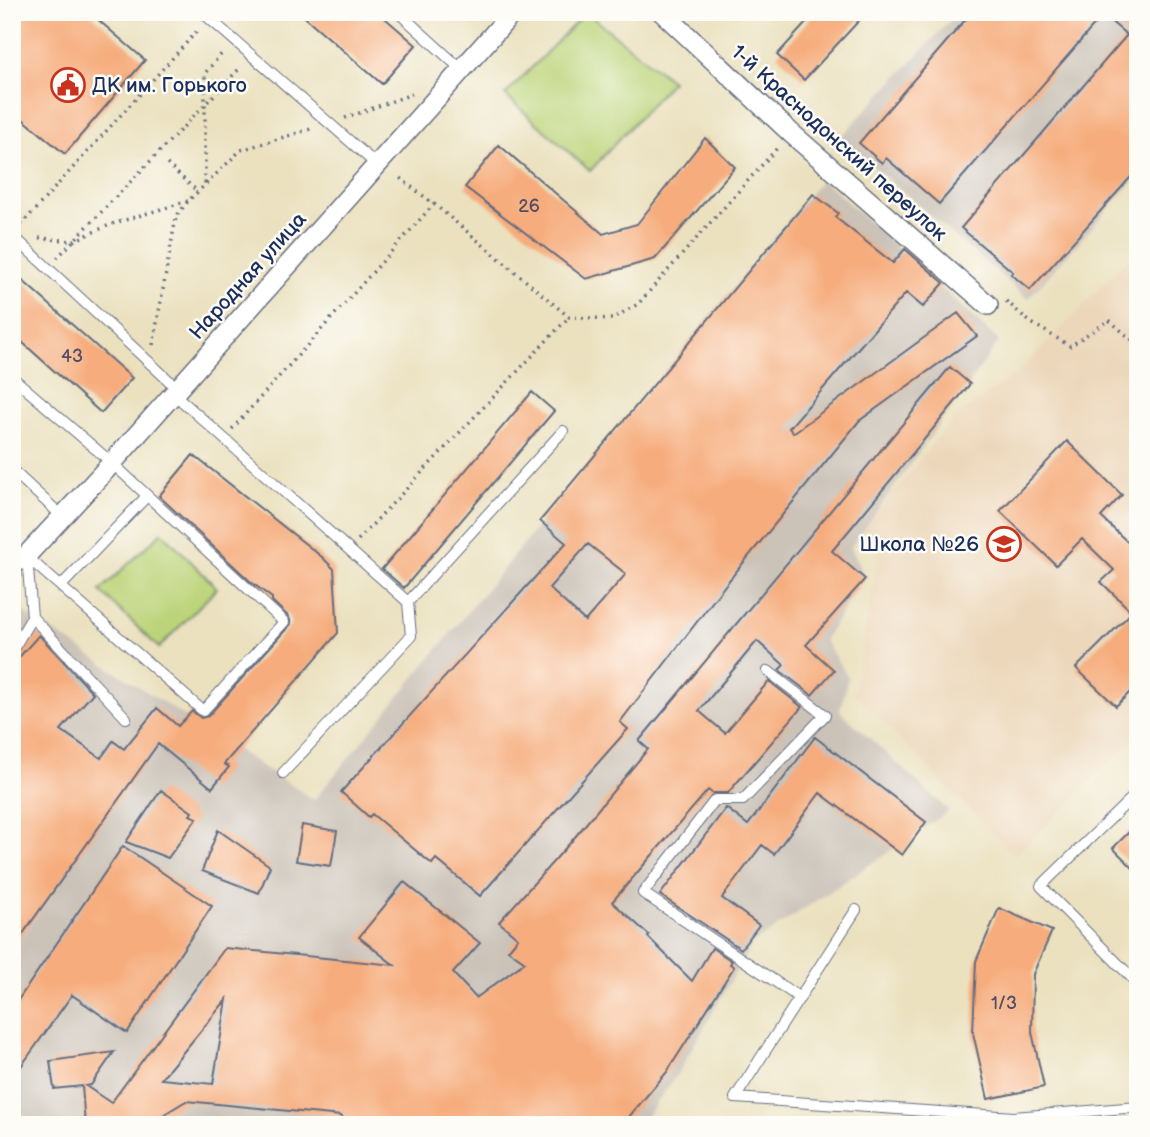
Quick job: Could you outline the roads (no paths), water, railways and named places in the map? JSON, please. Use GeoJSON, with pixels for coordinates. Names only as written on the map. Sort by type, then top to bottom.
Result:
{"type":"FeatureCollection","features":[{"type":"Feature","properties":{"kind":"street","name":"1-й Краснодонский переулок"},"geometry":{"type":"LineString","coordinates":[[662,12],[791,133],[988,305]]}},
{"type":"Feature","properties":{"kind":"street","name":"Народная улица"},"geometry":{"type":"LineString","coordinates":[[19,560],[112,463],[462,70],[508,14]]}},
{"type":"Feature","properties":{"kind":"lane"},"geometry":{"type":"LineString","coordinates":[[398,12],[462,70]]}},
{"type":"Feature","properties":{"kind":"lane"},"geometry":{"type":"LineString","coordinates":[[205,15],[377,165]]}},
{"type":"Feature","properties":{"kind":"lane"},"geometry":{"type":"LineString","coordinates":[[12,235],[151,361],[176,391],[223,438],[408,602],[411,636],[283,773]]}},
{"type":"Feature","properties":{"kind":"lane"},"geometry":{"type":"LineString","coordinates":[[12,377],[112,463],[284,622],[202,711],[61,586],[19,560]]}},
{"type":"Feature","properties":{"kind":"lane"},"geometry":{"type":"LineString","coordinates":[[408,602],[563,431]]}},
{"type":"Feature","properties":{"kind":"lane"},"geometry":{"type":"LineString","coordinates":[[12,470],[63,517]]}},
{"type":"Feature","properties":{"kind":"lane"},"geometry":{"type":"LineString","coordinates":[[61,586],[147,496]]}},
{"type":"Feature","properties":{"kind":"lane"},"geometry":{"type":"LineString","coordinates":[[19,560],[32,617],[126,718]]}},
{"type":"Feature","properties":{"kind":"lane"},"geometry":{"type":"LineString","coordinates":[[12,651],[32,617]]}},
{"type":"Feature","properties":{"kind":"lane"},"geometry":{"type":"LineString","coordinates":[[768,671],[825,715],[743,800],[715,800],[643,893],[800,998]]}},
{"type":"Feature","properties":{"kind":"lane"},"geometry":{"type":"LineString","coordinates":[[1138,792],[1041,886],[1138,984]]}},
{"type":"Feature","properties":{"kind":"lane"},"geometry":{"type":"LineString","coordinates":[[856,910],[735,1098],[1014,1117],[1138,1107]]}},
{"type":"Feature","properties":{"kind":"place","name":"ДК им. Горького"},"geometry":{"type":"Point","coordinates":[68,85]}},
{"type":"Feature","properties":{"kind":"place","name":"Школа №26"},"geometry":{"type":"Point","coordinates":[1004,544]}}]}
